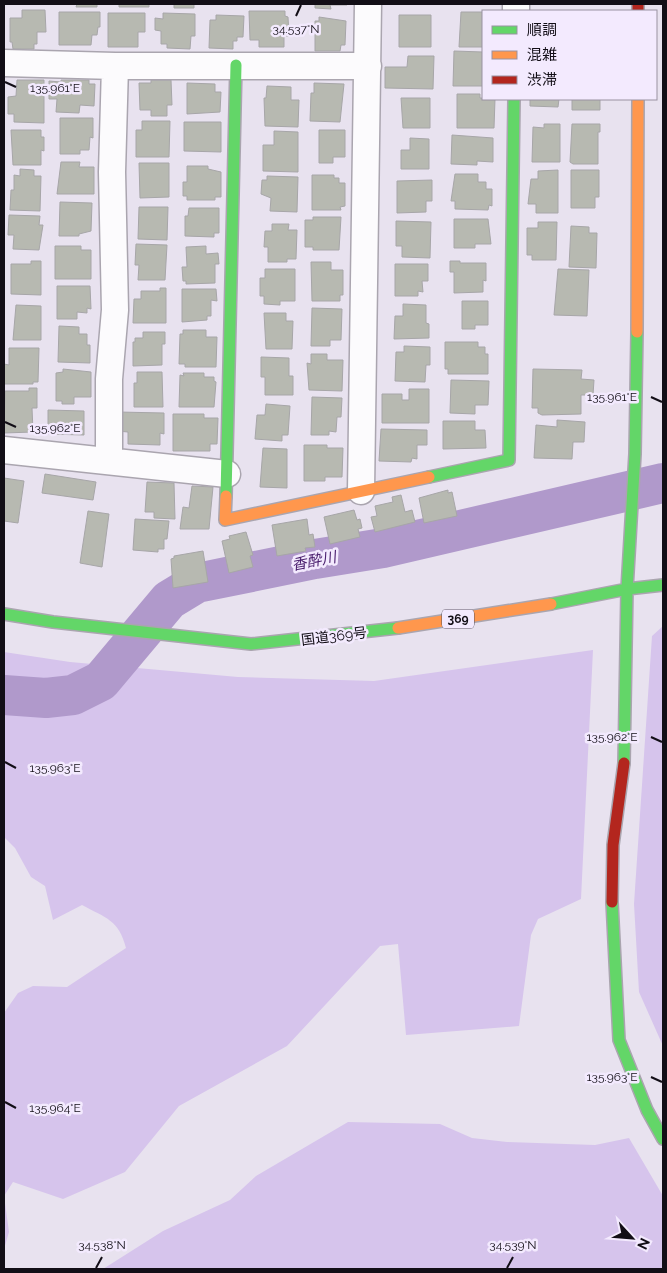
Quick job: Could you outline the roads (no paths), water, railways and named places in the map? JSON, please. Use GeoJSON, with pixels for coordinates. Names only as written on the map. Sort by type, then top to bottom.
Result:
{"type":"FeatureCollection","features":[{"type":"Feature","properties":{"kind":"main road"},"geometry":{"type":"LineString","coordinates":[[236,65],[225,520],[509,460],[514,100]]}},
{"type":"Feature","properties":{"kind":"main road"},"geometry":{"type":"LineString","coordinates":[[638,100],[638,303],[635,454],[627,589],[625,758],[613,845],[612,929],[619,1040],[647,1110],[663,1139]]}},
{"type":"Feature","properties":{"kind":"main road","name":"国道369号"},"geometry":{"type":"LineString","coordinates":[[4,614],[53,622],[251,644],[322,638],[407,627],[533,608],[627,589],[663,585]]}},
{"type":"Feature","properties":{"kind":"street"},"geometry":{"type":"LineString","coordinates":[[361,491],[368,4]]}},
{"type":"Feature","properties":{"kind":"street"},"geometry":{"type":"LineString","coordinates":[[4,62],[115,66],[368,66]]}},
{"type":"Feature","properties":{"kind":"street"},"geometry":{"type":"LineString","coordinates":[[109,461],[109,379],[115,310],[112,172],[115,66]]}},
{"type":"Feature","properties":{"kind":"street"},"geometry":{"type":"LineString","coordinates":[[4,450],[227,474]]}},
{"type":"Feature","properties":{"kind":"waterway","name":"香酔川"},"geometry":{"type":"LineString","coordinates":[[4,695],[46,698],[73,695],[101,681],[169,600],[197,583],[315,559],[383,548],[663,483]]}}]}
